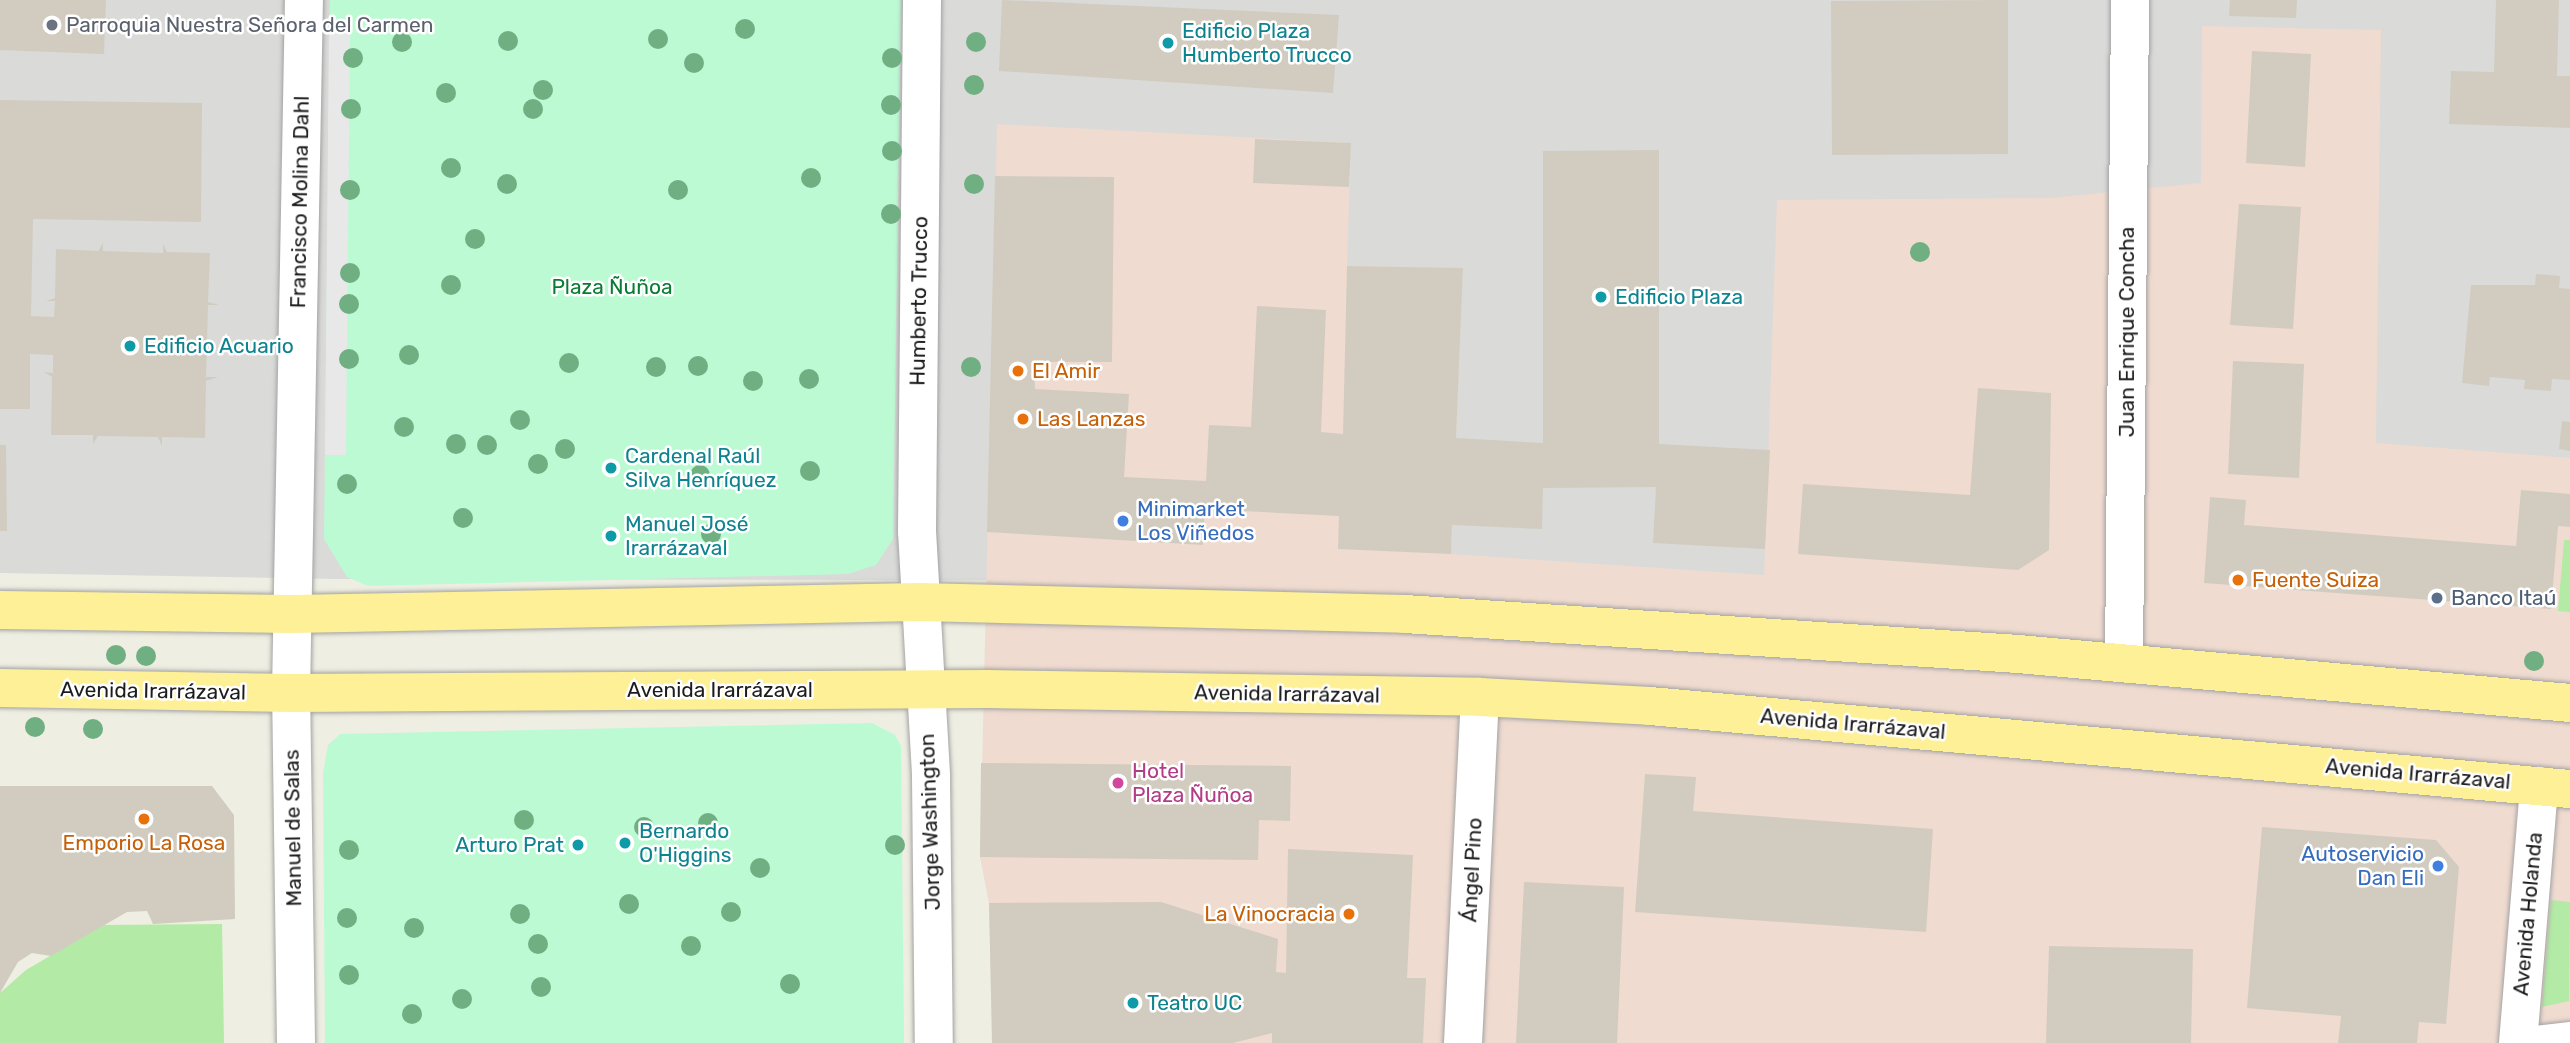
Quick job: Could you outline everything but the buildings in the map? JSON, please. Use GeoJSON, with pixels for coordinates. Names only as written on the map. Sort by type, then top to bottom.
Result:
{"type":"FeatureCollection","features":[{"type":"Feature","properties":{"kind":"main road"},"geometry":{"type":"LineString","coordinates":[[0,610],[292,614],[919,602],[1405,614],[2124,663],[2570,703]]}},
{"type":"Feature","properties":{"kind":"main road","name":"Avenida Irarrázaval"},"geometry":{"type":"LineString","coordinates":[[0,688],[291,693],[925,689],[1480,697],[1650,706],[2554,787]]}},
{"type":"Feature","properties":{"kind":"street","name":"Francisco Molina Dahl"},"geometry":{"type":"LineString","coordinates":[[292,614],[304,0]]}},
{"type":"Feature","properties":{"kind":"street","name":"Humberto Trucco"},"geometry":{"type":"LineString","coordinates":[[919,602],[922,0]]}},
{"type":"Feature","properties":{"kind":"street","name":"Juan Enrique Concha"},"geometry":{"type":"LineString","coordinates":[[2124,663],[2130,0]]}},
{"type":"Feature","properties":{"kind":"street","name":"Jorge Washington"},"geometry":{"type":"LineString","coordinates":[[919,602],[931,778],[934,1043]]}},
{"type":"Feature","properties":{"kind":"street","name":"Manuel de Salas"},"geometry":{"type":"LineString","coordinates":[[292,614],[296,1043]]}},
{"type":"Feature","properties":{"kind":"street","name":"Ángel Pino"},"geometry":{"type":"LineString","coordinates":[[1463,1043],[1480,697]]}},
{"type":"Feature","properties":{"kind":"street","name":"Avenida Holanda"},"geometry":{"type":"LineString","coordinates":[[2518,1041],[2554,787]]}},
{"type":"Feature","properties":{"kind":"lane"},"geometry":{"type":"LineString","coordinates":[[2518,1041],[2570,1033]]}},
{"type":"Feature","properties":{"kind":"shaded area"},"geometry":{"type":"Polygon","coordinates":[[[0,0],[2570,0],[2570,671],[1527,581],[333,579],[0,573],[0,0]]]}},
{"type":"Feature","properties":{"kind":"shaded area"},"geometry":{"type":"Polygon","coordinates":[[[2202,26],[2381,30],[2376,443],[2570,458],[2570,1043],[993,1043],[989,903],[980,857],[997,124],[1351,143],[1347,266],[1463,268],[1451,554],[1764,575],[1777,200],[2051,198],[2201,183],[2202,26]]]}},
{"type":"Feature","properties":{"kind":"shaded area"},"geometry":{"type":"Polygon","coordinates":[[[329,30],[350,30],[346,455],[325,455],[329,30]]]}},
{"type":"Feature","properties":{"kind":"green space","name":"Plaza Ñuñoa"},"geometry":{"type":"Polygon","coordinates":[[[330,0],[901,0],[893,539],[876,565],[848,574],[368,586],[347,577],[324,539],[330,0]]]}},
{"type":"Feature","properties":{"kind":"green space"},"geometry":{"type":"Polygon","coordinates":[[[2564,540],[2570,540],[2570,612],[2558,611],[2564,540]]]}},
{"type":"Feature","properties":{"kind":"green space"},"geometry":{"type":"Polygon","coordinates":[[[872,723],[895,735],[901,746],[904,1043],[325,1043],[323,773],[328,745],[340,734],[872,723]]]}},
{"type":"Feature","properties":{"kind":"green space"},"geometry":{"type":"Polygon","coordinates":[[[2551,900],[2570,902],[2569,1001],[2542,1007],[2551,900]]]}},
{"type":"Feature","properties":{"kind":"green space"},"geometry":{"type":"Polygon","coordinates":[[[222,924],[224,1043],[0,1043],[0,993],[26,970],[103,925],[222,924]]]}},
{"type":"Feature","properties":{"kind":"place","name":"Parroquia Nuestra Señora del Carmen"},"geometry":{"type":"Point","coordinates":[52,25]}},
{"type":"Feature","properties":{"kind":"place","name":"Edificio Plaza Humberto Trucco"},"geometry":{"type":"Point","coordinates":[1168,43]}},
{"type":"Feature","properties":{"kind":"place","name":"Edificio Plaza"},"geometry":{"type":"Point","coordinates":[1601,297]}},
{"type":"Feature","properties":{"kind":"place","name":"Edificio Acuario"},"geometry":{"type":"Point","coordinates":[130,346]}},
{"type":"Feature","properties":{"kind":"place","name":"El Amir"},"geometry":{"type":"Point","coordinates":[1018,371]}},
{"type":"Feature","properties":{"kind":"place","name":"Las Lanzas"},"geometry":{"type":"Point","coordinates":[1023,419]}},
{"type":"Feature","properties":{"kind":"place","name":"Cardenal Raúl Silva Henríquez"},"geometry":{"type":"Point","coordinates":[611,468]}},
{"type":"Feature","properties":{"kind":"place","name":"Minimarket Los Viñedos"},"geometry":{"type":"Point","coordinates":[1123,521]}},
{"type":"Feature","properties":{"kind":"place","name":"Manuel José Irarrázaval"},"geometry":{"type":"Point","coordinates":[611,536]}},
{"type":"Feature","properties":{"kind":"place","name":"Fuente Suiza"},"geometry":{"type":"Point","coordinates":[2238,580]}},
{"type":"Feature","properties":{"kind":"place","name":"Banco Itaú"},"geometry":{"type":"Point","coordinates":[2437,598]}},
{"type":"Feature","properties":{"kind":"place","name":"Hotel Plaza Ñuñoa"},"geometry":{"type":"Point","coordinates":[1118,783]}},
{"type":"Feature","properties":{"kind":"place","name":"Emporio La Rosa"},"geometry":{"type":"Point","coordinates":[144,819]}},
{"type":"Feature","properties":{"kind":"place","name":"Bernardo O'Higgins"},"geometry":{"type":"Point","coordinates":[625,843]}},
{"type":"Feature","properties":{"kind":"place","name":"Arturo Prat"},"geometry":{"type":"Point","coordinates":[578,845]}},
{"type":"Feature","properties":{"kind":"place","name":"Autoservicio Dan Eli"},"geometry":{"type":"Point","coordinates":[2438,866]}},
{"type":"Feature","properties":{"kind":"place","name":"La Vinocracia"},"geometry":{"type":"Point","coordinates":[1349,914]}},
{"type":"Feature","properties":{"kind":"place","name":"Teatro UC"},"geometry":{"type":"Point","coordinates":[1133,1003]}}]}
